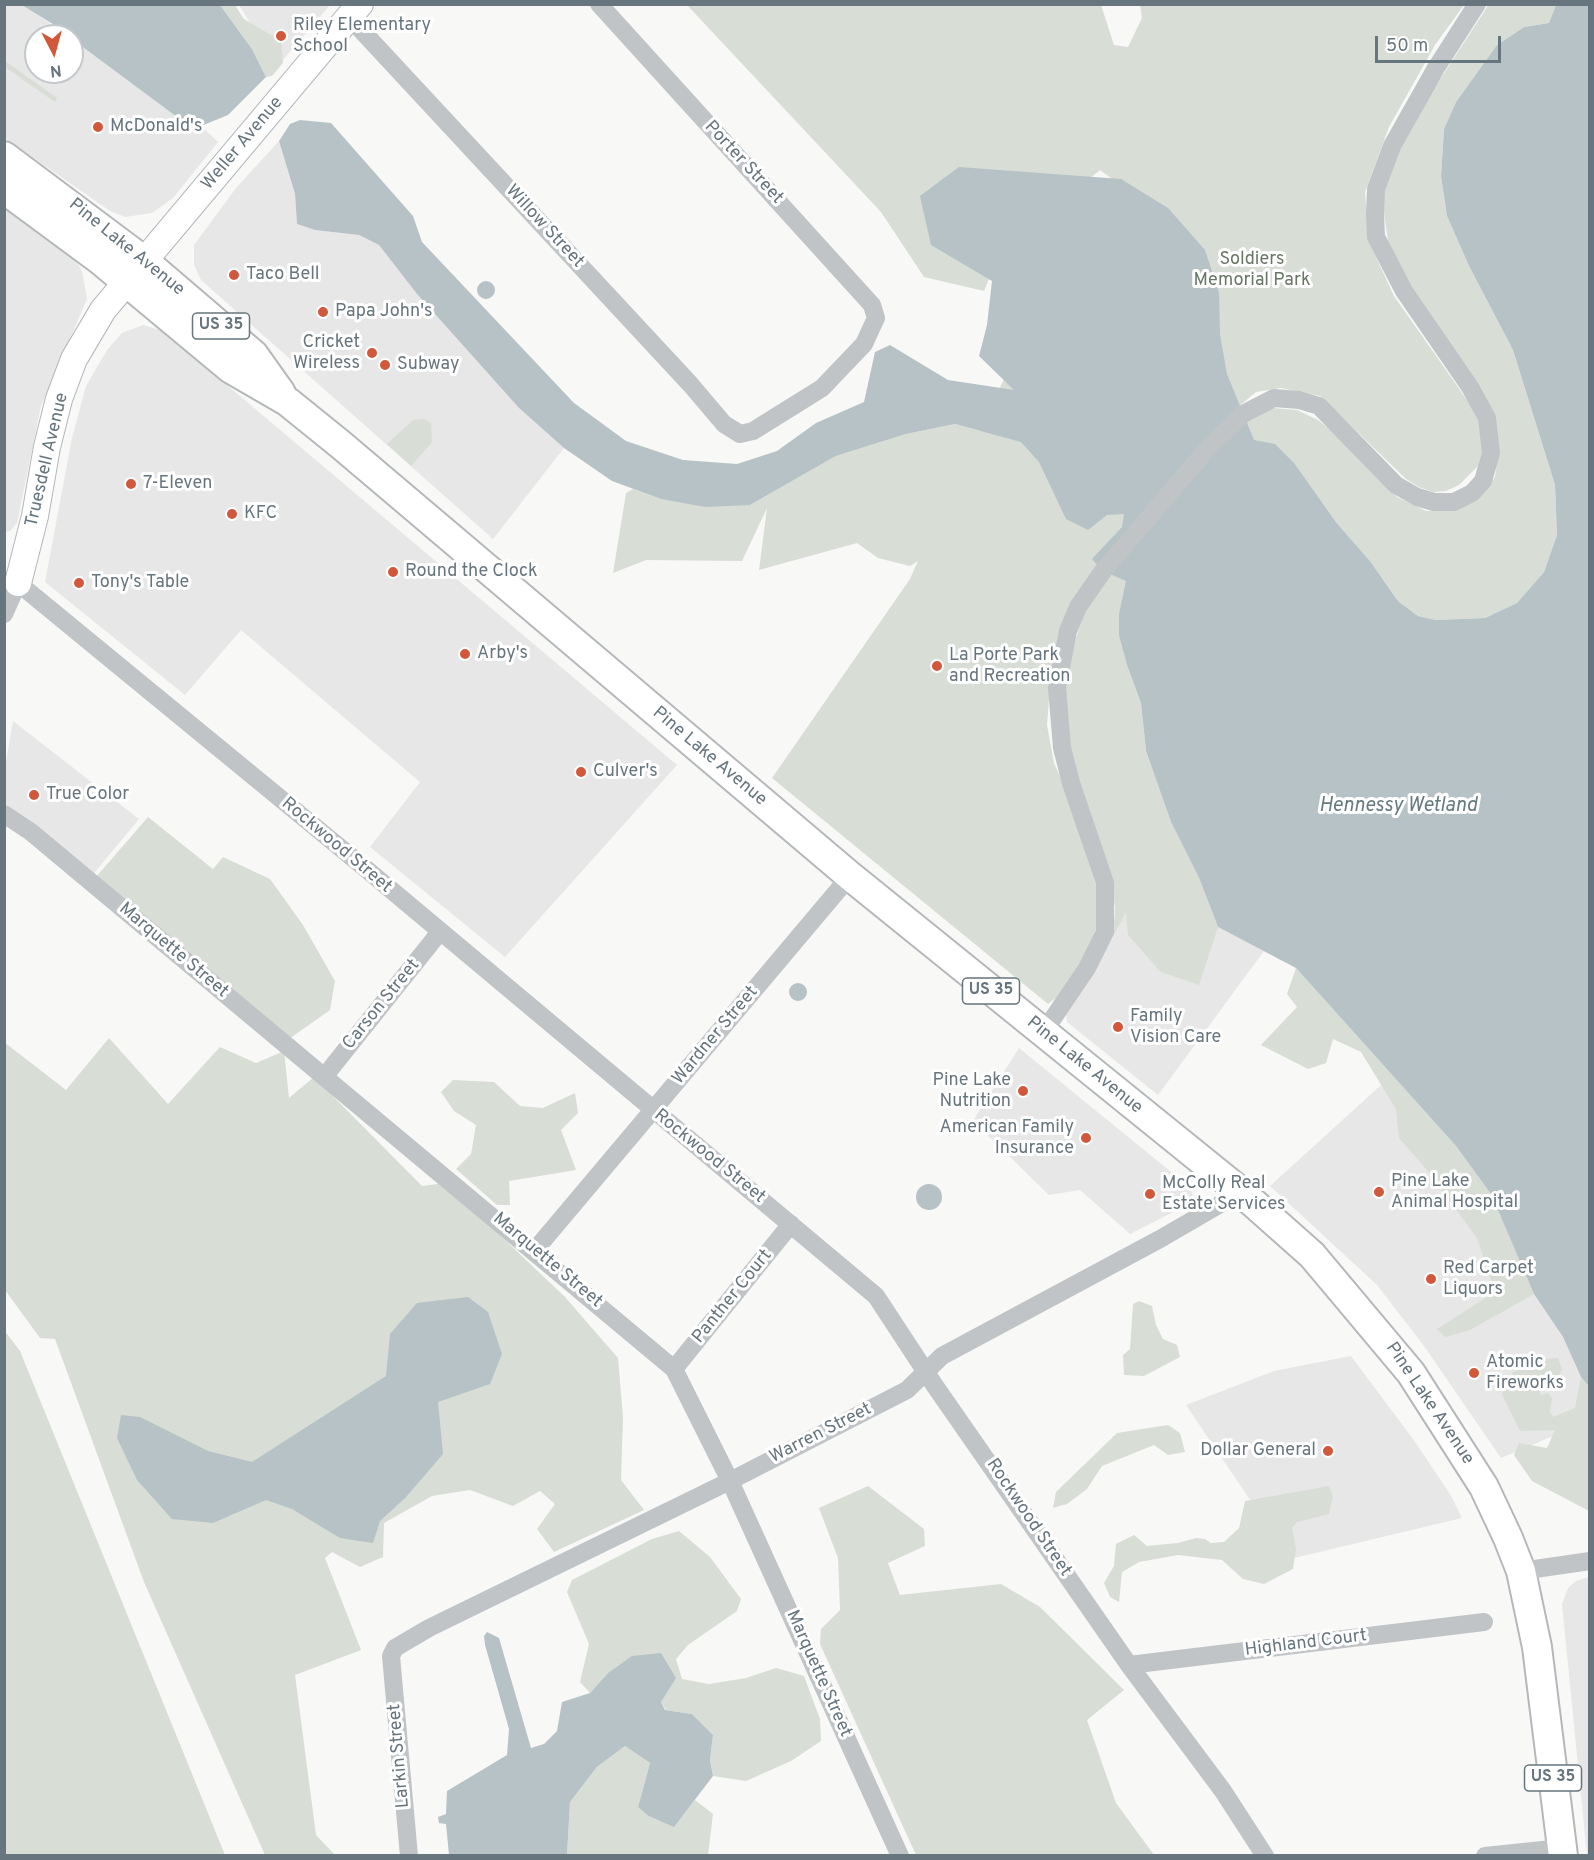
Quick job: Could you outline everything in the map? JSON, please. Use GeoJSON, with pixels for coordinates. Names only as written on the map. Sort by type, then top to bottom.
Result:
{"type":"FeatureCollection","features":[{"type":"Feature","properties":{"kind":"main road","name":"Pine Lake Avenue"},"geometry":{"type":"LineString","coordinates":[[4,156],[143,260],[254,356],[288,402]]}},
{"type":"Feature","properties":{"kind":"main road","name":"Pine Lake Avenue"},"geometry":{"type":"LineString","coordinates":[[4,189],[93,255],[231,369],[288,402],[850,876],[1241,1192],[1312,1256],[1411,1373],[1484,1487],[1521,1571],[1537,1647],[1562,1852]]}},
{"type":"Feature","properties":{"kind":"street","name":"Porter Street"},"geometry":{"type":"LineString","coordinates":[[599,4],[872,305],[876,318],[864,344],[822,388],[768,424],[740,434]]}},
{"type":"Feature","properties":{"kind":"street"},"geometry":{"type":"LineString","coordinates":[[1043,1033],[1087,968],[1105,932],[1105,883],[1062,748],[1057,688],[1068,631],[1078,607],[1103,571],[1209,447],[1243,414],[1275,398],[1299,400],[1319,406],[1396,485],[1417,497],[1434,502],[1454,502],[1472,493],[1483,481],[1491,453],[1487,418],[1470,387],[1404,291],[1376,237],[1375,213],[1376,189],[1392,146],[1436,68],[1477,4]]}},
{"type":"Feature","properties":{"kind":"street","name":"Weller Avenue"},"geometry":{"type":"LineString","coordinates":[[125,282],[355,11]]}},
{"type":"Feature","properties":{"kind":"street","name":"Willow Street"},"geometry":{"type":"LineString","coordinates":[[355,11],[724,424],[740,434]]}},
{"type":"Feature","properties":{"kind":"street","name":"Truesdell Avenue"},"geometry":{"type":"LineString","coordinates":[[4,614],[11,576],[35,516],[47,447],[59,399],[74,359],[103,310],[125,282]]}},
{"type":"Feature","properties":{"kind":"street","name":"Rockwood Street"},"geometry":{"type":"LineString","coordinates":[[11,576],[365,868],[876,1296],[1129,1665],[1222,1791],[1265,1856]]}},
{"type":"Feature","properties":{"kind":"street","name":"Marquette Street"},"geometry":{"type":"LineString","coordinates":[[4,814],[31,832],[535,1250],[674,1369],[730,1481],[900,1856]]}},
{"type":"Feature","properties":{"kind":"street","name":"Wardner Street"},"geometry":{"type":"LineString","coordinates":[[535,1250],[850,876]]}},
{"type":"Feature","properties":{"kind":"street","name":"Carson Street"},"geometry":{"type":"LineString","coordinates":[[324,1077],[440,933]]}},
{"type":"Feature","properties":{"kind":"street","name":"Warren Street"},"geometry":{"type":"LineString","coordinates":[[391,1656],[395,1648],[421,1632],[730,1481],[907,1390],[942,1356],[1160,1239],[1241,1192]]}},
{"type":"Feature","properties":{"kind":"street","name":"Panther Court"},"geometry":{"type":"LineString","coordinates":[[674,1369],[791,1224]]}},
{"type":"Feature","properties":{"kind":"street"},"geometry":{"type":"LineString","coordinates":[[1521,1571],[1590,1560]]}},
{"type":"Feature","properties":{"kind":"street","name":"Highland Court"},"geometry":{"type":"LineString","coordinates":[[1129,1665],[1484,1622]]}},
{"type":"Feature","properties":{"kind":"street","name":"Larkin Street"},"geometry":{"type":"LineString","coordinates":[[391,1656],[409,1856]]}},
{"type":"Feature","properties":{"kind":"street"},"geometry":{"type":"LineString","coordinates":[[1485,1856],[1562,1852]]}},
{"type":"Feature","properties":{"kind":"shaded area"},"geometry":{"type":"Polygon","coordinates":[[[22,4],[51,24],[24,24],[24,84],[84,84],[84,48],[185,123],[201,126],[218,142],[173,198],[152,213],[125,217],[110,211],[5,138],[5,5],[22,4]]]}},
{"type":"Feature","properties":{"kind":"shaded area","name":"Riley Elementary School"},"geometry":{"type":"Polygon","coordinates":[[[239,5],[330,5],[277,67],[239,5]]]}},
{"type":"Feature","properties":{"kind":"shaded area"},"geometry":{"type":"Polygon","coordinates":[[[279,141],[295,194],[297,224],[315,230],[359,235],[379,245],[417,294],[519,408],[564,448],[493,539],[201,280],[194,265],[194,245],[236,188],[279,141]]]}},
{"type":"Feature","properties":{"kind":"shaded area"},"geometry":{"type":"Polygon","coordinates":[[[5,209],[76,261],[82,271],[87,299],[41,406],[17,523],[10,531],[5,532],[5,209]]]}},
{"type":"Feature","properties":{"kind":"shaded area"},"geometry":{"type":"Polygon","coordinates":[[[143,325],[163,331],[677,765],[505,957],[370,847],[420,782],[241,630],[185,695],[45,582],[72,438],[86,386],[107,350],[122,333],[143,325]]]}},
{"type":"Feature","properties":{"kind":"shaded area"},"geometry":{"type":"Polygon","coordinates":[[[13,721],[139,819],[90,878],[5,804],[5,767],[13,721]]]}},
{"type":"Feature","properties":{"kind":"shaded area"},"geometry":{"type":"Polygon","coordinates":[[[1171,822],[1218,927],[1264,951],[1158,1095],[1067,1022],[1066,1015],[1113,937],[1171,822]]]}},
{"type":"Feature","properties":{"kind":"shaded area"},"geometry":{"type":"Polygon","coordinates":[[[1019,1048],[1192,1189],[1193,1202],[1130,1234],[1080,1190],[1049,1195],[973,1121],[1019,1048]]]}},
{"type":"Feature","properties":{"kind":"shaded area"},"geometry":{"type":"Polygon","coordinates":[[[1392,1075],[1456,1146],[1491,1194],[1534,1294],[1563,1337],[1581,1377],[1589,1386],[1589,1421],[1501,1458],[1424,1346],[1377,1285],[1270,1186],[1392,1075]]]}},
{"type":"Feature","properties":{"kind":"shaded area"},"geometry":{"type":"Polygon","coordinates":[[[1351,1356],[1413,1439],[1450,1494],[1462,1518],[1290,1559],[1186,1405],[1274,1371],[1351,1356]]]}},
{"type":"Feature","properties":{"kind":"shaded area"},"geometry":{"type":"Polygon","coordinates":[[[1589,1577],[1590,1855],[1587,1856],[1562,1604],[1568,1588],[1576,1581],[1589,1577]]]}},
{"type":"Feature","properties":{"kind":"green space"},"geometry":{"type":"Polygon","coordinates":[[[1489,4],[1556,5],[1549,23],[1524,27],[1497,45],[1456,102],[1444,129],[1441,176],[1447,216],[1469,266],[1513,350],[1555,485],[1557,535],[1544,572],[1517,603],[1485,618],[1436,620],[1418,616],[1398,601],[1370,561],[1335,521],[1128,668],[1141,703],[1146,751],[1171,822],[1199,878],[1218,927],[1199,985],[1161,972],[1128,935],[1126,912],[1113,937],[1115,908],[1110,873],[1073,762],[1064,704],[1070,656],[1086,608],[1116,567],[1250,417],[1273,408],[1297,410],[1318,420],[1339,437],[1397,497],[1426,511],[1451,510],[1478,499],[1495,477],[1499,448],[1389,247],[1382,199],[1394,161],[1419,112],[1489,4]]]}},
{"type":"Feature","properties":{"kind":"green space"},"geometry":{"type":"Polygon","coordinates":[[[220,5],[235,5],[244,19],[281,41],[283,63],[272,76],[266,77],[252,49],[220,5]]]}},
{"type":"Feature","properties":{"kind":"green space","name":"Soldiers Memorial Park"},"geometry":{"type":"Polygon","coordinates":[[[687,5],[1101,5],[1114,45],[1128,47],[1142,18],[1140,5],[1464,5],[1435,45],[1389,127],[1365,192],[1369,242],[1394,296],[1479,417],[1482,451],[1478,466],[1459,485],[1446,491],[1433,492],[1419,487],[1406,479],[1320,396],[1281,388],[1256,392],[1195,443],[1133,516],[1051,673],[1047,725],[1054,763],[1063,783],[1099,895],[1097,927],[1087,952],[1056,998],[1048,1004],[772,778],[910,579],[918,561],[910,566],[878,558],[857,543],[759,570],[767,508],[742,561],[646,560],[613,573],[626,493],[633,489],[661,499],[750,505],[836,456],[906,434],[955,424],[980,431],[1004,379],[1139,199],[1100,170],[1061,202],[1004,242],[984,291],[924,277],[881,212],[687,5]]]}},
{"type":"Feature","properties":{"kind":"green space"},"geometry":{"type":"Polygon","coordinates":[[[5,61],[24,75],[24,80],[5,67],[5,61]]]}},
{"type":"Feature","properties":{"kind":"green space"},"geometry":{"type":"Polygon","coordinates":[[[29,84],[37,84],[57,98],[55,102],[29,84]]]}},
{"type":"Feature","properties":{"kind":"green space"},"geometry":{"type":"Polygon","coordinates":[[[424,419],[431,423],[432,442],[411,466],[387,444],[413,420],[424,419]]]}},
{"type":"Feature","properties":{"kind":"green space"},"geometry":{"type":"Polygon","coordinates":[[[148,817],[213,869],[223,857],[270,879],[303,925],[335,981],[330,1010],[289,1039],[230,991],[227,984],[96,877],[148,817]]]}},
{"type":"Feature","properties":{"kind":"green space"},"geometry":{"type":"Polygon","coordinates":[[[1296,968],[1456,1146],[1491,1194],[1534,1294],[1470,1330],[1445,1337],[1437,1329],[1495,1292],[1477,1238],[1428,1171],[1399,1138],[1396,1109],[1361,1052],[1333,1039],[1326,1063],[1308,1069],[1261,1045],[1297,1007],[1287,994],[1296,968]]]}},
{"type":"Feature","properties":{"kind":"green space"},"geometry":{"type":"Polygon","coordinates":[[[109,1038],[168,1104],[220,1047],[256,1063],[284,1051],[289,1098],[314,1077],[422,1186],[445,1183],[565,1297],[618,1358],[623,1418],[621,1480],[644,1510],[554,1552],[537,1529],[555,1504],[540,1491],[513,1506],[470,1490],[432,1496],[384,1523],[383,1557],[360,1567],[332,1552],[325,1558],[361,1650],[295,1675],[316,1835],[335,1855],[265,1855],[144,1582],[55,1339],[40,1338],[5,1290],[4,1042],[66,1090],[109,1038]]]}},
{"type":"Feature","properties":{"kind":"green space"},"geometry":{"type":"Polygon","coordinates":[[[453,1080],[494,1082],[520,1106],[543,1108],[575,1093],[578,1113],[561,1130],[576,1170],[509,1181],[510,1205],[497,1205],[456,1169],[471,1154],[476,1125],[454,1111],[441,1092],[453,1080]]]}},
{"type":"Feature","properties":{"kind":"green space"},"geometry":{"type":"Polygon","coordinates":[[[1139,1301],[1152,1306],[1156,1325],[1163,1339],[1177,1345],[1180,1357],[1144,1376],[1124,1375],[1123,1355],[1130,1349],[1133,1304],[1139,1301]]]}},
{"type":"Feature","properties":{"kind":"green space"},"geometry":{"type":"Polygon","coordinates":[[[4,1330],[20,1351],[225,1855],[5,1855],[4,1330]]]}},
{"type":"Feature","properties":{"kind":"green space"},"geometry":{"type":"Polygon","coordinates":[[[1558,1358],[1562,1369],[1559,1377],[1542,1382],[1538,1388],[1541,1395],[1548,1393],[1552,1398],[1550,1412],[1553,1417],[1575,1408],[1581,1377],[1589,1386],[1589,1511],[1532,1481],[1514,1455],[1519,1443],[1547,1448],[1555,1430],[1520,1431],[1502,1394],[1513,1372],[1546,1359],[1558,1358]]]}},
{"type":"Feature","properties":{"kind":"green space"},"geometry":{"type":"Polygon","coordinates":[[[1168,1425],[1180,1433],[1185,1452],[1168,1455],[1154,1445],[1102,1466],[1087,1489],[1067,1504],[1053,1508],[1056,1492],[1117,1433],[1168,1425]]]}},
{"type":"Feature","properties":{"kind":"green space"},"geometry":{"type":"Polygon","coordinates":[[[868,1486],[924,1529],[925,1546],[888,1563],[900,1595],[1001,1584],[1040,1607],[1124,1690],[1087,1720],[1116,1803],[1154,1855],[916,1855],[820,1644],[821,1629],[840,1610],[838,1558],[819,1508],[868,1486]]]}},
{"type":"Feature","properties":{"kind":"green space"},"geometry":{"type":"Polygon","coordinates":[[[1329,1486],[1333,1496],[1329,1514],[1297,1522],[1292,1528],[1296,1549],[1293,1569],[1264,1584],[1243,1579],[1222,1560],[1178,1555],[1139,1562],[1122,1572],[1119,1602],[1110,1597],[1104,1583],[1114,1566],[1116,1544],[1134,1535],[1147,1546],[1178,1543],[1196,1538],[1205,1539],[1211,1543],[1224,1542],[1239,1528],[1245,1501],[1329,1486]]]}},
{"type":"Feature","properties":{"kind":"green space"},"geometry":{"type":"Polygon","coordinates":[[[679,1531],[710,1557],[741,1599],[737,1611],[688,1645],[676,1659],[682,1679],[709,1684],[746,1678],[776,1668],[804,1676],[820,1719],[821,1741],[791,1761],[746,1781],[713,1776],[710,1760],[713,1735],[692,1714],[666,1710],[661,1702],[608,1673],[590,1693],[580,1682],[589,1644],[567,1592],[572,1580],[652,1539],[679,1531]]]}},
{"type":"Feature","properties":{"kind":"green space"},"geometry":{"type":"Polygon","coordinates":[[[625,1746],[650,1763],[638,1807],[674,1826],[695,1800],[713,1814],[708,1855],[567,1856],[570,1802],[597,1767],[625,1746]]]}},
{"type":"Feature","properties":{"kind":"water"},"geometry":{"type":"Polygon","coordinates":[[[22,5],[220,5],[252,49],[266,77],[228,115],[201,126],[185,123],[84,48],[84,24],[53,24],[22,5]]]}},
{"type":"Feature","properties":{"kind":"water","name":"Hennessy Wetland"},"geometry":{"type":"Polygon","coordinates":[[[1556,5],[1589,5],[1589,1386],[1581,1377],[1563,1337],[1534,1294],[1491,1194],[1456,1146],[1296,968],[1218,927],[1199,878],[1171,822],[1146,751],[1141,703],[1119,635],[1119,614],[1126,581],[1103,571],[1092,559],[1122,527],[1124,514],[1107,515],[1088,530],[1066,519],[1039,462],[1021,442],[955,424],[906,434],[836,456],[750,505],[705,507],[661,499],[612,481],[564,448],[519,408],[417,294],[379,245],[359,235],[315,230],[297,224],[295,194],[279,141],[290,124],[300,120],[331,123],[413,216],[422,242],[574,403],[626,441],[683,460],[737,464],[777,451],[816,423],[864,402],[875,352],[890,345],[948,380],[1014,390],[979,356],[987,325],[992,281],[931,245],[920,196],[959,167],[1121,179],[1168,208],[1205,250],[1219,293],[1220,335],[1227,374],[1254,440],[1275,444],[1294,463],[1335,521],[1370,561],[1398,601],[1418,616],[1436,620],[1485,618],[1517,603],[1544,572],[1557,535],[1555,485],[1513,350],[1469,266],[1447,216],[1441,176],[1444,129],[1456,102],[1497,45],[1524,27],[1549,23],[1556,5]]]}},
{"type":"Feature","properties":{"kind":"water"},"geometry":{"type":"Polygon","coordinates":[[[486,281],[492,284],[495,290],[492,296],[486,299],[480,296],[477,290],[480,284],[486,281]]]}},
{"type":"Feature","properties":{"kind":"water"},"geometry":{"type":"Polygon","coordinates":[[[798,983],[804,986],[807,992],[804,998],[798,1001],[792,998],[789,992],[792,986],[798,983]]]}},
{"type":"Feature","properties":{"kind":"water"},"geometry":{"type":"Polygon","coordinates":[[[929,1184],[938,1188],[942,1197],[938,1206],[929,1210],[920,1206],[916,1197],[920,1188],[929,1184]]]}},
{"type":"Feature","properties":{"kind":"water"},"geometry":{"type":"Polygon","coordinates":[[[468,1297],[488,1312],[502,1354],[490,1384],[438,1402],[443,1454],[406,1497],[380,1521],[373,1543],[340,1538],[292,1509],[266,1500],[213,1523],[172,1519],[137,1480],[117,1438],[121,1415],[140,1417],[208,1451],[252,1462],[386,1376],[390,1334],[417,1303],[468,1297]]]}},
{"type":"Feature","properties":{"kind":"water"},"geometry":{"type":"Polygon","coordinates":[[[487,1632],[499,1638],[531,1748],[544,1744],[557,1731],[562,1702],[590,1693],[608,1673],[632,1656],[661,1653],[676,1678],[661,1702],[665,1710],[692,1714],[713,1735],[710,1760],[713,1776],[674,1827],[649,1816],[638,1807],[650,1763],[625,1746],[597,1767],[570,1802],[567,1855],[449,1855],[446,1824],[439,1823],[438,1817],[446,1814],[447,1791],[507,1755],[509,1729],[485,1645],[484,1636],[487,1632]]]}},
{"type":"Feature","properties":{"kind":"place","name":"Riley Elementary School"},"geometry":{"type":"Point","coordinates":[281,36]}},
{"type":"Feature","properties":{"kind":"place","name":"McDonald's"},"geometry":{"type":"Point","coordinates":[98,127]}},
{"type":"Feature","properties":{"kind":"place","name":"Taco Bell"},"geometry":{"type":"Point","coordinates":[234,275]}},
{"type":"Feature","properties":{"kind":"place","name":"Papa John's"},"geometry":{"type":"Point","coordinates":[323,312]}},
{"type":"Feature","properties":{"kind":"place","name":"Cricket Wireless"},"geometry":{"type":"Point","coordinates":[372,353]}},
{"type":"Feature","properties":{"kind":"place","name":"Subway"},"geometry":{"type":"Point","coordinates":[385,365]}},
{"type":"Feature","properties":{"kind":"place","name":"7-Eleven"},"geometry":{"type":"Point","coordinates":[131,484]}},
{"type":"Feature","properties":{"kind":"place","name":"KFC"},"geometry":{"type":"Point","coordinates":[232,514]}},
{"type":"Feature","properties":{"kind":"place","name":"Round the Clock"},"geometry":{"type":"Point","coordinates":[393,572]}},
{"type":"Feature","properties":{"kind":"place","name":"Tony's Table"},"geometry":{"type":"Point","coordinates":[79,583]}},
{"type":"Feature","properties":{"kind":"place","name":"Arby's"},"geometry":{"type":"Point","coordinates":[465,654]}},
{"type":"Feature","properties":{"kind":"place","name":"La Porte Park and Recreation"},"geometry":{"type":"Point","coordinates":[937,666]}},
{"type":"Feature","properties":{"kind":"place","name":"Culver's"},"geometry":{"type":"Point","coordinates":[581,772]}},
{"type":"Feature","properties":{"kind":"place","name":"True Color"},"geometry":{"type":"Point","coordinates":[34,795]}},
{"type":"Feature","properties":{"kind":"place","name":"Family Vision Care"},"geometry":{"type":"Point","coordinates":[1118,1027]}},
{"type":"Feature","properties":{"kind":"place","name":"Pine Lake Nutrition"},"geometry":{"type":"Point","coordinates":[1023,1091]}},
{"type":"Feature","properties":{"kind":"place","name":"American Family Insurance"},"geometry":{"type":"Point","coordinates":[1086,1138]}},
{"type":"Feature","properties":{"kind":"place","name":"Pine Lake Animal Hospital"},"geometry":{"type":"Point","coordinates":[1379,1192]}},
{"type":"Feature","properties":{"kind":"place","name":"McColly Real Estate Services"},"geometry":{"type":"Point","coordinates":[1150,1194]}},
{"type":"Feature","properties":{"kind":"place","name":"Red Carpet Liquors"},"geometry":{"type":"Point","coordinates":[1431,1279]}},
{"type":"Feature","properties":{"kind":"place","name":"Atomic Fireworks"},"geometry":{"type":"Point","coordinates":[1474,1373]}},
{"type":"Feature","properties":{"kind":"place","name":"Dollar General"},"geometry":{"type":"Point","coordinates":[1328,1451]}}]}
